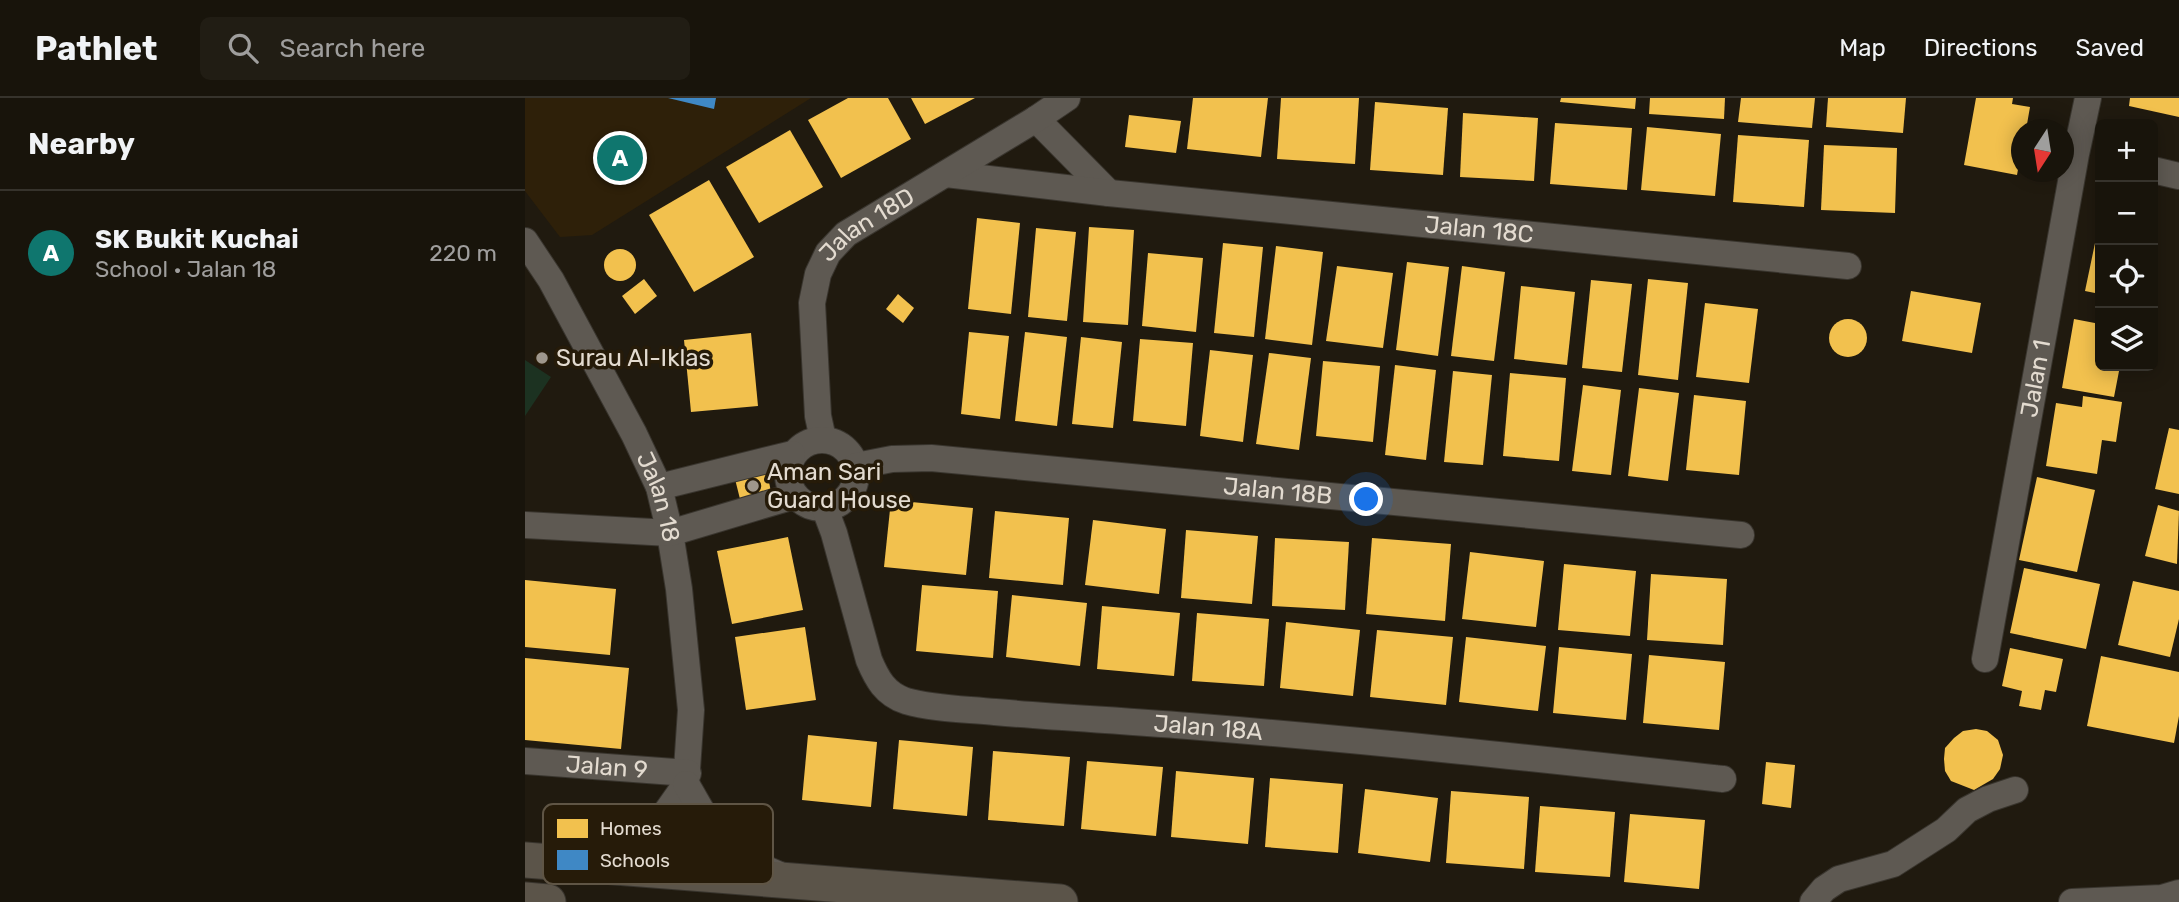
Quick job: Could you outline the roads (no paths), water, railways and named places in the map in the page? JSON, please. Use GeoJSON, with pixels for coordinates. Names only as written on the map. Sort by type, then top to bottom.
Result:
{"type":"FeatureCollection","features":[{"type":"Feature","properties":{"kind":"main road"},"geometry":{"type":"LineString","coordinates":[[525,860],[543,861]]}},
{"type":"Feature","properties":{"kind":"main road"},"geometry":{"type":"LineString","coordinates":[[773,879],[1060,902]]}},
{"type":"Feature","properties":{"kind":"main road"},"geometry":{"type":"LineString","coordinates":[[525,900],[548,902]]}},
{"type":"Feature","properties":{"kind":"street","name":"Jalan 18D"},"geometry":{"type":"LineString","coordinates":[[823,439],[818,416],[812,303],[818,274],[828,253],[846,234],[1067,98]]}},
{"type":"Feature","properties":{"kind":"street","name":"Jalan 1"},"geometry":{"type":"LineString","coordinates":[[1985,659],[2088,156],[2088,98]]}},
{"type":"Feature","properties":{"kind":"street"},"geometry":{"type":"LineString","coordinates":[[1036,119],[1109,193]]}},
{"type":"Feature","properties":{"kind":"street"},"geometry":{"type":"LineString","coordinates":[[2158,171],[2179,176]]}},
{"type":"Feature","properties":{"kind":"street","name":"Jalan 18C"},"geometry":{"type":"LineString","coordinates":[[946,174],[1109,193],[1849,266]]}},
{"type":"Feature","properties":{"kind":"street","name":"Jalan 18"},"geometry":{"type":"LineString","coordinates":[[525,241],[551,280],[659,486],[679,589],[691,710],[687,778]]}},
{"type":"Feature","properties":{"kind":"street"},"geometry":{"type":"LineString","coordinates":[[659,486],[792,454],[806,443],[823,439],[844,447],[856,466],[855,485],[844,502],[825,509],[808,506],[794,496],[786,475],[792,454]]}},
{"type":"Feature","properties":{"kind":"street","name":"Jalan 18B"},"geometry":{"type":"LineString","coordinates":[[856,466],[892,459],[931,458],[1741,535]]}},
{"type":"Feature","properties":{"kind":"street"},"geometry":{"type":"LineString","coordinates":[[525,525],[670,533],[794,496]]}},
{"type":"Feature","properties":{"kind":"street","name":"Jalan 18A"},"geometry":{"type":"LineString","coordinates":[[825,509],[877,680],[888,692],[905,700],[930,706],[1016,714],[1443,748],[1723,779]]}},
{"type":"Feature","properties":{"kind":"street","name":"Jalan 9"},"geometry":{"type":"LineString","coordinates":[[525,761],[687,778]]}},
{"type":"Feature","properties":{"kind":"street"},"geometry":{"type":"LineString","coordinates":[[670,804],[687,778],[701,804]]}},
{"type":"Feature","properties":{"kind":"street"},"geometry":{"type":"LineString","coordinates":[[1813,902],[1823,889],[1839,879],[1893,864],[1946,830],[1967,810],[2015,790]]}},
{"type":"Feature","properties":{"kind":"street"},"geometry":{"type":"LineString","coordinates":[[773,872],[792,880]]}},
{"type":"Feature","properties":{"kind":"street"},"geometry":{"type":"LineString","coordinates":[[2072,902],[2162,898],[2179,894]]}},
{"type":"Feature","properties":{"kind":"place","name":"SK Bukit Kuchai"},"geometry":{"type":"Point","coordinates":[620,158]}},
{"type":"Feature","properties":{"kind":"place","name":"Surau Al-Iklas"},"geometry":{"type":"Point","coordinates":[542,358]}},
{"type":"Feature","properties":{"kind":"place","name":"Aman Sari Guard House"},"geometry":{"type":"Point","coordinates":[753,486]}}]}
